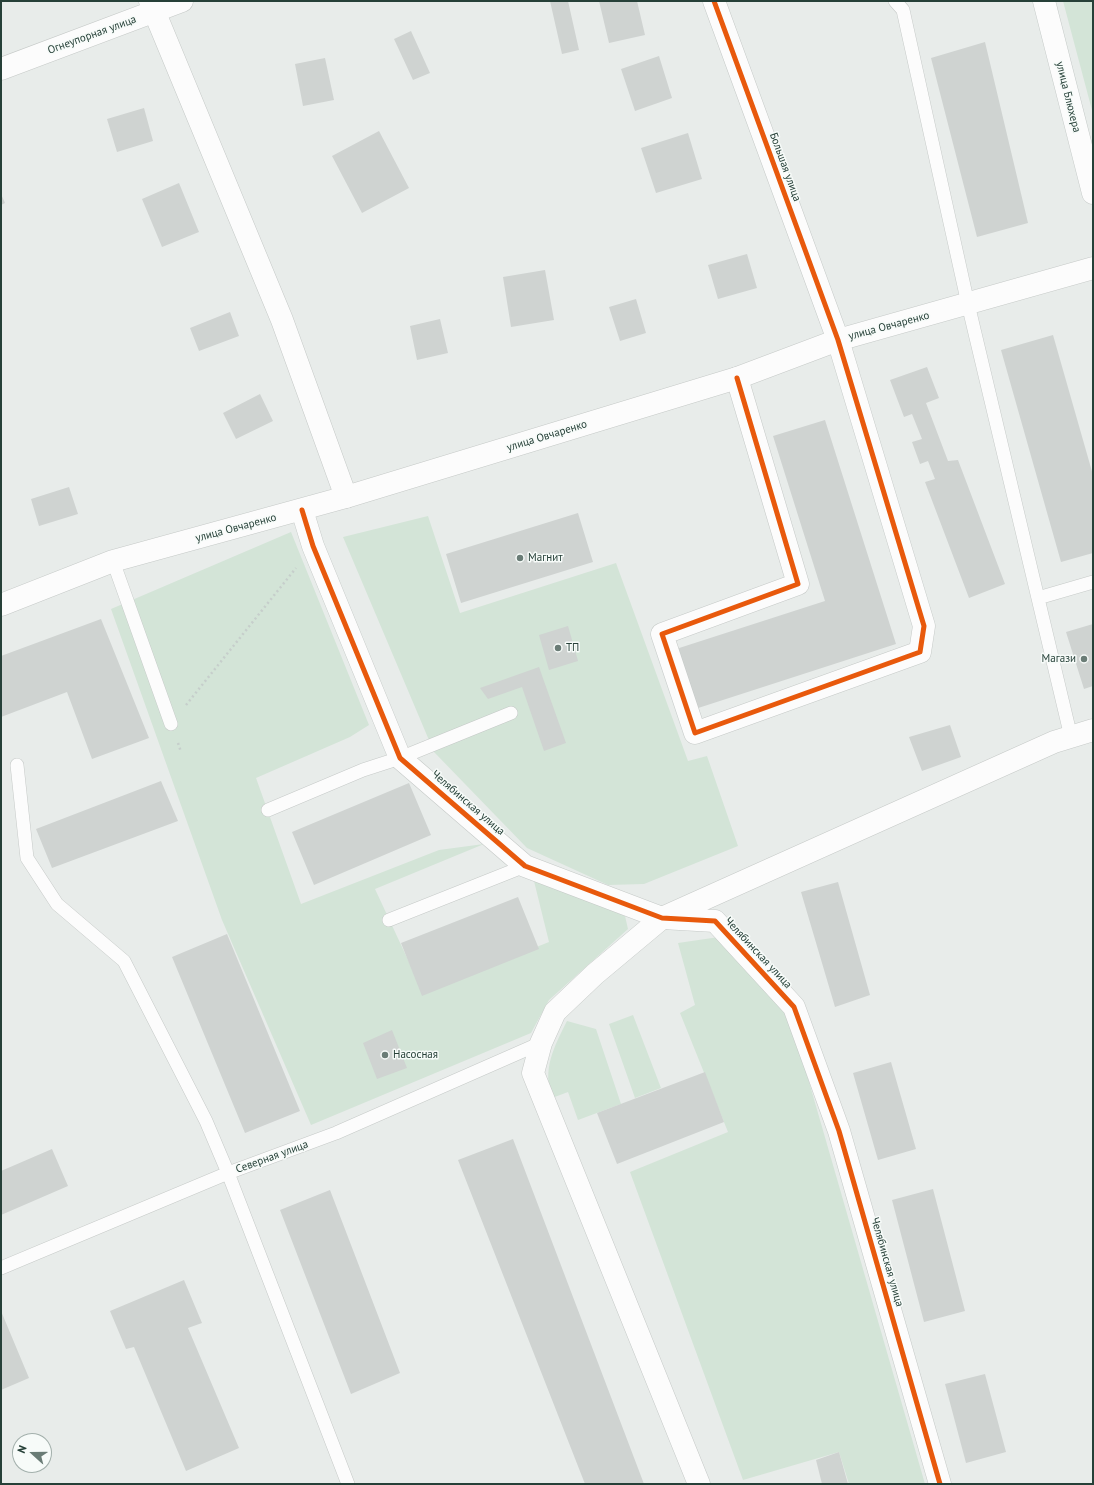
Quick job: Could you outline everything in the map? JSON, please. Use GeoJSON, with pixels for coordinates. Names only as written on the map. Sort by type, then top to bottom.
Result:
{"type":"FeatureCollection","features":[{"type":"Feature","properties":{"kind":"street","name":"Огнеупорная улица"},"geometry":{"type":"LineString","coordinates":[[1,69],[153,6],[182,1]]}},
{"type":"Feature","properties":{"kind":"street","name":"Большая улица"},"geometry":{"type":"LineString","coordinates":[[714,1],[838,340],[924,626],[920,652],[695,733],[662,634],[798,584],[736,378]]}},
{"type":"Feature","properties":{"kind":"street","name":"улица Блюхера"},"geometry":{"type":"LineString","coordinates":[[1044,1],[1093,193]]}},
{"type":"Feature","properties":{"kind":"street"},"geometry":{"type":"LineString","coordinates":[[153,6],[282,320],[346,497]]}},
{"type":"Feature","properties":{"kind":"street","name":"улица Овчаренко"},"geometry":{"type":"LineString","coordinates":[[1,605],[113,561],[346,497],[736,378],[838,340],[1093,268]]}},
{"type":"Feature","properties":{"kind":"street","name":"Челябинская улица"},"geometry":{"type":"LineString","coordinates":[[302,510],[314,546],[400,758],[525,866],[662,918],[715,921],[794,1007],[839,1132],[940,1484]]}},
{"type":"Feature","properties":{"kind":"street"},"geometry":{"type":"LineString","coordinates":[[699,1484],[533,1073],[541,1043],[555,1012],[595,974],[662,918],[1047,745],[1093,730]]}},
{"type":"Feature","properties":{"kind":"lane"},"geometry":{"type":"LineString","coordinates":[[895,1],[903,10],[968,304],[1071,737]]}},
{"type":"Feature","properties":{"kind":"lane"},"geometry":{"type":"LineString","coordinates":[[113,561],[171,724]]}},
{"type":"Feature","properties":{"kind":"lane"},"geometry":{"type":"LineString","coordinates":[[1038,598],[1093,582]]}},
{"type":"Feature","properties":{"kind":"lane"},"geometry":{"type":"LineString","coordinates":[[268,810],[363,770],[400,758],[511,714]]}},
{"type":"Feature","properties":{"kind":"lane"},"geometry":{"type":"LineString","coordinates":[[17,766],[27,858],[57,904],[124,961],[206,1121],[228,1173],[348,1484]]}},
{"type":"Feature","properties":{"kind":"lane"},"geometry":{"type":"LineString","coordinates":[[389,920],[525,866]]}},
{"type":"Feature","properties":{"kind":"lane","name":"Северная улица"},"geometry":{"type":"LineString","coordinates":[[1,1268],[228,1173],[336,1133],[541,1043]]}},
{"type":"Feature","properties":{"kind":"path"},"geometry":{"type":"LineString","coordinates":[[181,752],[171,724],[314,546]]}},
{"type":"Feature","properties":{"kind":"green space"},"geometry":{"type":"Polygon","coordinates":[[[1063,1],[1093,1],[1093,114],[1063,1]]]}},
{"type":"Feature","properties":{"kind":"green space"},"geometry":{"type":"Polygon","coordinates":[[[428,516],[460,613],[616,563],[688,761],[707,756],[738,846],[644,884],[608,885],[527,848],[434,752],[343,537],[428,516]]]}},
{"type":"Feature","properties":{"kind":"green space"},"geometry":{"type":"Polygon","coordinates":[[[291,532],[369,725],[350,737],[256,778],[301,904],[439,850],[484,844],[375,889],[423,992],[549,942],[533,877],[625,916],[628,929],[549,1000],[531,1033],[311,1125],[222,920],[111,609],[291,532]]]}},
{"type":"Feature","properties":{"kind":"green space"},"geometry":{"type":"Polygon","coordinates":[[[719,937],[790,1016],[925,1484],[849,1484],[839,1452],[743,1480],[630,1172],[728,1132],[680,1013],[695,1005],[678,943],[719,937]]]}},
{"type":"Feature","properties":{"kind":"green space"},"geometry":{"type":"Polygon","coordinates":[[[633,1015],[661,1088],[635,1098],[609,1024],[633,1015]]]}},
{"type":"Feature","properties":{"kind":"green space"},"geometry":{"type":"Polygon","coordinates":[[[567,1021],[596,1029],[621,1104],[578,1120],[568,1092],[552,1098],[549,1087],[548,1077],[551,1058],[567,1021]]]}},
{"type":"Feature","properties":{"kind":"building"},"geometry":{"type":"Polygon","coordinates":[[[550,1],[568,1],[579,50],[562,54],[550,1]]]}},
{"type":"Feature","properties":{"kind":"building"},"geometry":{"type":"Polygon","coordinates":[[[599,1],[637,1],[645,35],[609,43],[599,1]]]}},
{"type":"Feature","properties":{"kind":"building"},"geometry":{"type":"Polygon","coordinates":[[[411,31],[430,73],[413,80],[394,39],[411,31]]]}},
{"type":"Feature","properties":{"kind":"building"},"geometry":{"type":"Polygon","coordinates":[[[985,42],[1028,223],[977,237],[931,58],[985,42]]]}},
{"type":"Feature","properties":{"kind":"building"},"geometry":{"type":"Polygon","coordinates":[[[659,56],[672,98],[635,111],[621,69],[659,56]]]}},
{"type":"Feature","properties":{"kind":"building"},"geometry":{"type":"Polygon","coordinates":[[[325,58],[334,100],[303,106],[295,64],[325,58]]]}},
{"type":"Feature","properties":{"kind":"building"},"geometry":{"type":"Polygon","coordinates":[[[144,108],[153,141],[117,152],[107,119],[144,108]]]}},
{"type":"Feature","properties":{"kind":"building"},"geometry":{"type":"Polygon","coordinates":[[[379,131],[409,188],[362,213],[332,156],[379,131]]]}},
{"type":"Feature","properties":{"kind":"building"},"geometry":{"type":"Polygon","coordinates":[[[688,133],[702,179],[656,193],[641,148],[688,133]]]}},
{"type":"Feature","properties":{"kind":"building"},"geometry":{"type":"Polygon","coordinates":[[[179,183],[199,232],[162,247],[142,199],[179,183]]]}},
{"type":"Feature","properties":{"kind":"building"},"geometry":{"type":"Polygon","coordinates":[[[1,194],[5,203],[1,205],[1,194]]]}},
{"type":"Feature","properties":{"kind":"building"},"geometry":{"type":"Polygon","coordinates":[[[747,254],[757,288],[718,299],[708,265],[747,254]]]}},
{"type":"Feature","properties":{"kind":"building"},"geometry":{"type":"Polygon","coordinates":[[[545,270],[554,320],[511,327],[503,277],[545,270]]]}},
{"type":"Feature","properties":{"kind":"building"},"geometry":{"type":"Polygon","coordinates":[[[636,299],[646,333],[620,341],[609,307],[636,299]]]}},
{"type":"Feature","properties":{"kind":"building"},"geometry":{"type":"Polygon","coordinates":[[[230,312],[239,336],[199,351],[190,328],[230,312]]]}},
{"type":"Feature","properties":{"kind":"building"},"geometry":{"type":"Polygon","coordinates":[[[440,319],[448,353],[417,360],[410,326],[440,319]]]}},
{"type":"Feature","properties":{"kind":"building"},"geometry":{"type":"Polygon","coordinates":[[[1053,335],[1093,475],[1093,553],[1061,562],[1001,350],[1053,335]]]}},
{"type":"Feature","properties":{"kind":"building"},"geometry":{"type":"Polygon","coordinates":[[[927,367],[939,398],[926,403],[948,461],[958,460],[1005,584],[969,598],[925,482],[935,479],[928,461],[920,464],[912,442],[922,439],[912,414],[904,417],[890,380],[927,367]]]}},
{"type":"Feature","properties":{"kind":"building"},"geometry":{"type":"Polygon","coordinates":[[[260,394],[273,421],[236,439],[223,413],[260,394]]]}},
{"type":"Feature","properties":{"kind":"building"},"geometry":{"type":"Polygon","coordinates":[[[825,420],[896,644],[692,710],[673,650],[825,601],[773,436],[825,420]]]}},
{"type":"Feature","properties":{"kind":"building"},"geometry":{"type":"Polygon","coordinates":[[[69,487],[78,514],[39,526],[31,499],[69,487]]]}},
{"type":"Feature","properties":{"kind":"building","name":"Магнит"},"geometry":{"type":"Polygon","coordinates":[[[578,513],[593,562],[461,603],[446,554],[578,513]]]}},
{"type":"Feature","properties":{"kind":"building"},"geometry":{"type":"Polygon","coordinates":[[[101,619],[149,738],[92,759],[67,692],[1,717],[1,656],[101,619]]]}},
{"type":"Feature","properties":{"kind":"building","name":"Магази"},"geometry":{"type":"Polygon","coordinates":[[[1093,624],[1093,686],[1084,689],[1066,632],[1093,624]]]}},
{"type":"Feature","properties":{"kind":"building","name":"ТП"},"geometry":{"type":"Polygon","coordinates":[[[568,626],[578,661],[549,670],[539,635],[568,626]]]}},
{"type":"Feature","properties":{"kind":"building"},"geometry":{"type":"Polygon","coordinates":[[[539,667],[566,743],[544,751],[522,687],[488,699],[480,688],[539,667]]]}},
{"type":"Feature","properties":{"kind":"building"},"geometry":{"type":"Polygon","coordinates":[[[950,725],[961,757],[922,771],[909,737],[950,725]]]}},
{"type":"Feature","properties":{"kind":"building"},"geometry":{"type":"Polygon","coordinates":[[[161,781],[178,821],[52,868],[36,829],[161,781]]]}},
{"type":"Feature","properties":{"kind":"building"},"geometry":{"type":"Polygon","coordinates":[[[409,783],[431,835],[314,885],[292,832],[409,783]]]}},
{"type":"Feature","properties":{"kind":"building"},"geometry":{"type":"Polygon","coordinates":[[[838,882],[870,995],[835,1007],[801,892],[838,882]]]}},
{"type":"Feature","properties":{"kind":"building"},"geometry":{"type":"Polygon","coordinates":[[[518,897],[539,949],[422,996],[401,943],[518,897]]]}},
{"type":"Feature","properties":{"kind":"building"},"geometry":{"type":"Polygon","coordinates":[[[227,934],[300,1111],[245,1133],[172,957],[227,934]]]}},
{"type":"Feature","properties":{"kind":"building","name":"Насосная"},"geometry":{"type":"Polygon","coordinates":[[[392,1030],[407,1068],[377,1079],[363,1043],[392,1030]]]}},
{"type":"Feature","properties":{"kind":"building"},"geometry":{"type":"Polygon","coordinates":[[[891,1062],[916,1149],[878,1160],[853,1073],[891,1062]]]}},
{"type":"Feature","properties":{"kind":"building"},"geometry":{"type":"Polygon","coordinates":[[[705,1072],[724,1122],[617,1164],[597,1113],[705,1072]]]}},
{"type":"Feature","properties":{"kind":"building"},"geometry":{"type":"Polygon","coordinates":[[[513,1139],[644,1484],[585,1484],[458,1160],[513,1139]]]}},
{"type":"Feature","properties":{"kind":"building"},"geometry":{"type":"Polygon","coordinates":[[[52,1149],[68,1186],[1,1215],[1,1171],[52,1149]]]}},
{"type":"Feature","properties":{"kind":"building"},"geometry":{"type":"Polygon","coordinates":[[[933,1189],[965,1311],[924,1322],[892,1200],[933,1189]]]}},
{"type":"Feature","properties":{"kind":"building"},"geometry":{"type":"Polygon","coordinates":[[[330,1190],[400,1373],[351,1394],[280,1210],[330,1190]]]}},
{"type":"Feature","properties":{"kind":"building"},"geometry":{"type":"Polygon","coordinates":[[[184,1280],[202,1323],[188,1328],[239,1448],[186,1471],[134,1347],[126,1349],[110,1311],[184,1280]]]}},
{"type":"Feature","properties":{"kind":"building"},"geometry":{"type":"Polygon","coordinates":[[[1,1311],[29,1378],[1,1390],[1,1311]]]}},
{"type":"Feature","properties":{"kind":"building"},"geometry":{"type":"Polygon","coordinates":[[[985,1374],[1006,1452],[966,1463],[945,1384],[985,1374]]]}},
{"type":"Feature","properties":{"kind":"building"},"geometry":{"type":"Polygon","coordinates":[[[839,1452],[848,1484],[822,1484],[816,1460],[839,1452]]]}},
{"type":"Feature","properties":{"kind":"cycle path"},"geometry":{"type":"LineString","coordinates":[[714,1],[838,340],[924,626],[920,652],[695,733],[662,634],[798,584],[737,378]]}},
{"type":"Feature","properties":{"kind":"cycle path"},"geometry":{"type":"LineString","coordinates":[[302,510],[313,546],[400,758],[525,866],[662,918],[715,921],[794,1007],[839,1131],[940,1484]]}},
{"type":"Feature","properties":{"kind":"place","name":"Магнит"},"geometry":{"type":"Point","coordinates":[520,558]}},
{"type":"Feature","properties":{"kind":"place","name":"ТП"},"geometry":{"type":"Point","coordinates":[558,648]}},
{"type":"Feature","properties":{"kind":"place","name":"Магази"},"geometry":{"type":"Point","coordinates":[1084,659]}},
{"type":"Feature","properties":{"kind":"place","name":"Насосная"},"geometry":{"type":"Point","coordinates":[385,1055]}}]}
